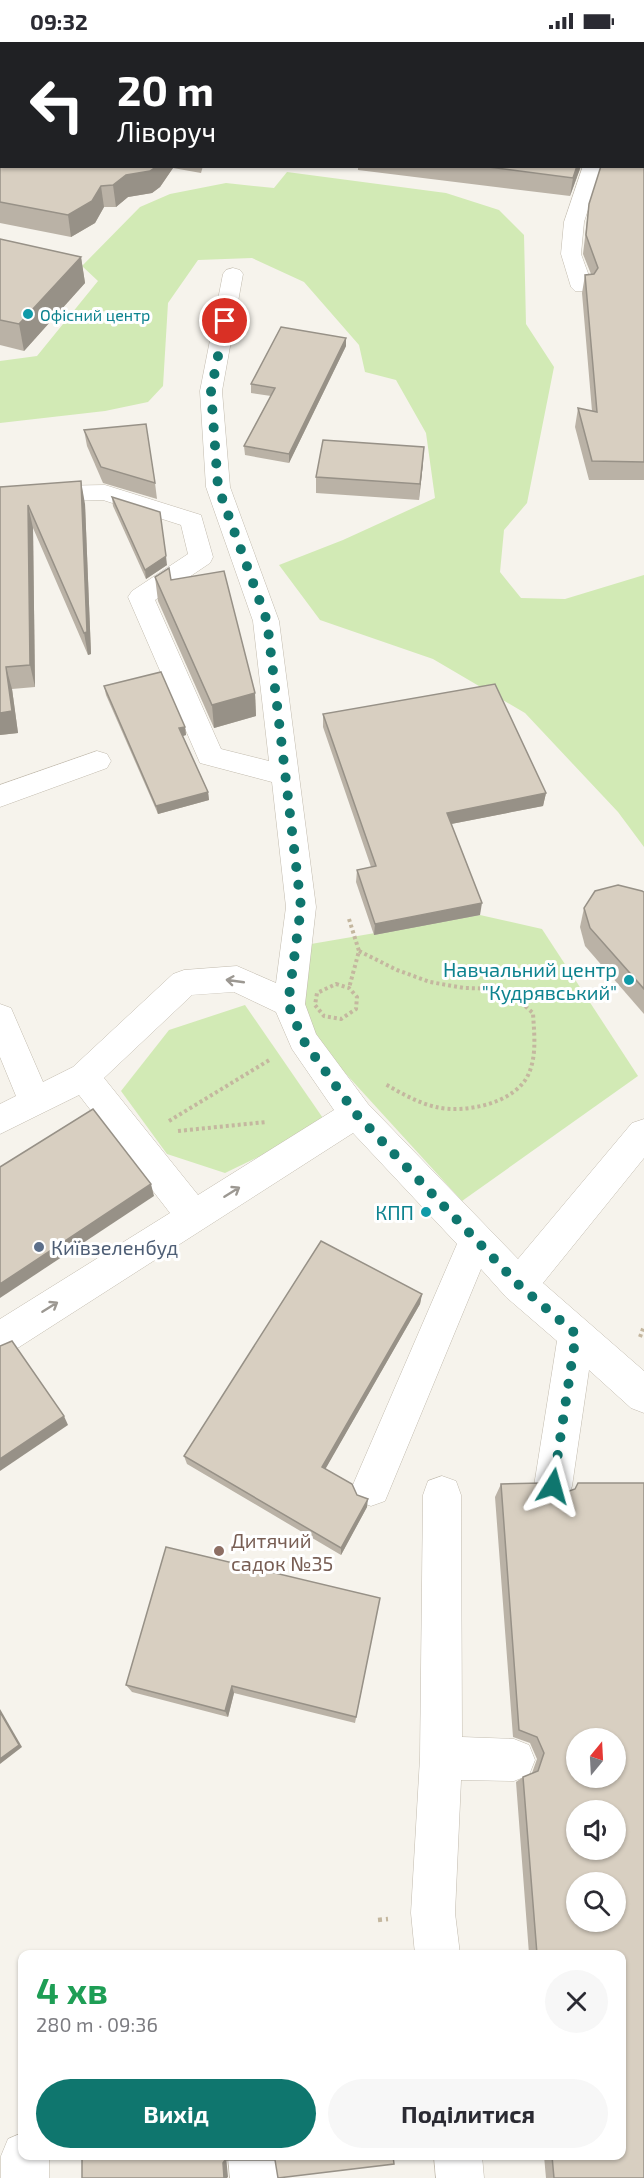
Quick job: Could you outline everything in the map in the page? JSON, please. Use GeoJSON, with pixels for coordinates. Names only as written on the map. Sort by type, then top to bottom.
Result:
{"type":"FeatureCollection","features":[{"type":"Feature","properties":{"kind":"lane"},"geometry":{"type":"LineString","coordinates":[[582,287],[571,254],[574,222],[592,168]]}},
{"type":"Feature","properties":{"kind":"lane"},"geometry":{"type":"LineString","coordinates":[[233,274],[211,391],[218,487],[267,621],[301,907],[288,1004],[303,1040],[356,1114],[519,1285],[644,1395]]}},
{"type":"Feature","properties":{"kind":"lane"},"geometry":{"type":"LineString","coordinates":[[0,495],[105,492],[192,520],[201,557],[141,597],[210,756],[285,776]]}},
{"type":"Feature","properties":{"kind":"lane"},"geometry":{"type":"LineString","coordinates":[[0,796],[97,761]]}},
{"type":"Feature","properties":{"kind":"lane"},"geometry":{"type":"LineString","coordinates":[[0,1120],[84,1077],[184,983],[237,979],[288,1004]]}},
{"type":"Feature","properties":{"kind":"lane"},"geometry":{"type":"LineString","coordinates":[[0,1017],[34,1101]]}},
{"type":"Feature","properties":{"kind":"lane"},"geometry":{"type":"LineString","coordinates":[[84,1077],[142,1138],[194,1216]]}},
{"type":"Feature","properties":{"kind":"lane"},"geometry":{"type":"LineString","coordinates":[[0,1339],[356,1114]]}},
{"type":"Feature","properties":{"kind":"lane"},"geometry":{"type":"LineString","coordinates":[[519,1285],[644,1133]]}},
{"type":"Feature","properties":{"kind":"lane"},"geometry":{"type":"LineString","coordinates":[[371,1487],[476,1239]]}},
{"type":"Feature","properties":{"kind":"lane"},"geometry":{"type":"LineString","coordinates":[[553,1486],[576,1334]]}},
{"type":"Feature","properties":{"kind":"lane"},"geometry":{"type":"LineString","coordinates":[[437,1950],[433,1913],[441,1758],[442,1496]]}},
{"type":"Feature","properties":{"kind":"lane"},"geometry":{"type":"LineString","coordinates":[[441,1758],[514,1760]]}},
{"type":"Feature","properties":{"kind":"lane"},"geometry":{"type":"LineString","coordinates":[[25,2160],[25,2178]]}},
{"type":"Feature","properties":{"kind":"lane"},"geometry":{"type":"LineString","coordinates":[[252,2160],[254,2178]]}},
{"type":"Feature","properties":{"kind":"lane"},"geometry":{"type":"LineString","coordinates":[[458,2160],[460,2178]]}},
{"type":"Feature","properties":{"kind":"path"},"geometry":{"type":"LineString","coordinates":[[349,919],[359,951],[350,988]]}},
{"type":"Feature","properties":{"kind":"path"},"geometry":{"type":"LineString","coordinates":[[359,951],[426,983],[461,989],[506,989],[533,1013],[535,1051],[525,1082],[503,1098],[463,1109],[436,1107],[378,1079]]}},
{"type":"Feature","properties":{"kind":"path"},"geometry":{"type":"LineString","coordinates":[[336,984],[350,988],[357,997],[358,1003],[356,1009],[347,1017],[341,1020],[327,1018],[316,1010],[314,998],[322,988],[336,984]]}},
{"type":"Feature","properties":{"kind":"path"},"geometry":{"type":"LineString","coordinates":[[142,1138],[303,1040]]}},
{"type":"Feature","properties":{"kind":"path"},"geometry":{"type":"LineString","coordinates":[[142,1138],[276,1122]]}},
{"type":"Feature","properties":{"kind":"green space"},"geometry":{"type":"Polygon","coordinates":[[[287,172],[446,193],[499,210],[524,235],[526,324],[554,367],[527,503],[504,530],[500,572],[521,598],[565,599],[644,575],[644,847],[618,812],[525,713],[433,659],[320,620],[279,565],[343,540],[435,498],[426,433],[396,380],[365,372],[359,345],[304,282],[252,258],[198,260],[168,303],[163,386],[148,402],[105,411],[0,423],[0,361],[37,356],[98,281],[82,266],[140,207],[170,194],[226,183],[274,188],[287,172]]]}},
{"type":"Feature","properties":{"kind":"green space"},"geometry":{"type":"Polygon","coordinates":[[[480,915],[542,929],[638,1076],[462,1201],[315,1040],[303,1014],[311,944],[480,915]]]}},
{"type":"Feature","properties":{"kind":"green space"},"geometry":{"type":"Polygon","coordinates":[[[245,1005],[327,1124],[225,1173],[167,1154],[121,1091],[169,1030],[245,1005]]]}},
{"type":"Feature","properties":{"kind":"building"},"geometry":{"type":"Polygon","coordinates":[[[0,168],[154,168],[150,171],[126,175],[113,185],[101,186],[92,201],[68,215],[0,202],[0,168]]]}},
{"type":"Feature","properties":{"kind":"building"},"geometry":{"type":"Polygon","coordinates":[[[496,168],[576,168],[573,178],[496,168]]]}},
{"type":"Feature","properties":{"kind":"building"},"geometry":{"type":"Polygon","coordinates":[[[600,168],[644,168],[644,462],[592,461],[578,408],[597,412],[585,275],[594,274],[598,268],[586,235],[589,204],[600,168]]]}},
{"type":"Feature","properties":{"kind":"building"},"geometry":{"type":"Polygon","coordinates":[[[0,239],[81,257],[19,324],[0,320],[0,239]]]}},
{"type":"Feature","properties":{"kind":"building"},"geometry":{"type":"Polygon","coordinates":[[[281,327],[346,338],[289,454],[244,446],[275,388],[251,384],[281,327]]]}},
{"type":"Feature","properties":{"kind":"building"},"geometry":{"type":"Polygon","coordinates":[[[146,424],[155,483],[101,467],[84,430],[146,424]]]}},
{"type":"Feature","properties":{"kind":"building"},"geometry":{"type":"Polygon","coordinates":[[[323,440],[424,447],[420,484],[316,477],[323,440]]]}},
{"type":"Feature","properties":{"kind":"building"},"geometry":{"type":"Polygon","coordinates":[[[81,481],[87,632],[84,633],[28,505],[30,665],[6,667],[12,711],[0,713],[0,487],[81,481]]]}},
{"type":"Feature","properties":{"kind":"building"},"geometry":{"type":"Polygon","coordinates":[[[112,497],[160,512],[166,556],[145,570],[112,497]]]}},
{"type":"Feature","properties":{"kind":"building"},"geometry":{"type":"Polygon","coordinates":[[[169,568],[171,580],[224,571],[255,693],[212,705],[155,577],[169,568]]]}},
{"type":"Feature","properties":{"kind":"building"},"geometry":{"type":"Polygon","coordinates":[[[161,672],[185,727],[179,728],[208,792],[156,806],[104,686],[161,672]]]}},
{"type":"Feature","properties":{"kind":"building"},"geometry":{"type":"Polygon","coordinates":[[[495,684],[546,793],[447,813],[482,903],[375,924],[357,870],[376,866],[323,714],[495,684]]]}},
{"type":"Feature","properties":{"kind":"building","name":"Навчальний центр \"Кудрявський\""},"geometry":{"type":"Polygon","coordinates":[[[618,885],[644,892],[644,989],[590,928],[584,908],[595,891],[618,885]]]}},
{"type":"Feature","properties":{"kind":"building","name":"Київзеленбуд"},"geometry":{"type":"Polygon","coordinates":[[[93,1109],[151,1184],[0,1284],[0,1167],[93,1109]]]}},
{"type":"Feature","properties":{"kind":"building"},"geometry":{"type":"Polygon","coordinates":[[[321,1241],[422,1294],[322,1467],[352,1484],[357,1495],[368,1499],[341,1548],[184,1456],[321,1241]]]}},
{"type":"Feature","properties":{"kind":"building"},"geometry":{"type":"Polygon","coordinates":[[[12,1341],[64,1416],[0,1459],[0,1346],[12,1341]]]}},
{"type":"Feature","properties":{"kind":"building"},"geometry":{"type":"Polygon","coordinates":[[[542,1483],[545,1489],[561,1494],[575,1489],[578,1483],[644,1483],[644,2178],[554,2178],[552,2160],[626,2160],[626,1950],[537,1950],[523,1777],[538,1771],[544,1753],[537,1737],[519,1730],[501,1484],[542,1483]]]}},
{"type":"Feature","properties":{"kind":"building"},"geometry":{"type":"Polygon","coordinates":[[[166,1547],[380,1598],[356,1717],[232,1686],[225,1711],[126,1685],[166,1547]]]}},
{"type":"Feature","properties":{"kind":"building"},"geometry":{"type":"Polygon","coordinates":[[[0,1712],[19,1745],[0,1759],[0,1712]]]}},
{"type":"Feature","properties":{"kind":"building"},"geometry":{"type":"Polygon","coordinates":[[[82,2160],[225,2160],[223,2163],[224,2178],[82,2178],[82,2160]]]}},
{"type":"Feature","properties":{"kind":"building"},"geometry":{"type":"Polygon","coordinates":[[[275,2160],[394,2160],[394,2164],[278,2178],[275,2160]]]}},
{"type":"Feature","properties":{"kind":"place","name":"Офісний центр"},"geometry":{"type":"Point","coordinates":[28,314]}},
{"type":"Feature","properties":{"kind":"place","name":"Навчальний центр \"Кудрявський\""},"geometry":{"type":"Point","coordinates":[629,980]}},
{"type":"Feature","properties":{"kind":"place","name":"КПП"},"geometry":{"type":"Point","coordinates":[426,1212]}},
{"type":"Feature","properties":{"kind":"place","name":"Київзеленбуд"},"geometry":{"type":"Point","coordinates":[39,1247]}},
{"type":"Feature","properties":{"kind":"place","name":"Дитячий садок №35"},"geometry":{"type":"Point","coordinates":[219,1551]}},
{"type":"Feature","properties":{"kind":"route"},"geometry":{"type":"LineString","coordinates":[[225,321],[211,391],[218,487],[267,621],[301,907],[288,1004],[303,1040],[356,1114],[450,1210],[519,1285],[576,1334],[553,1486]]}}]}
